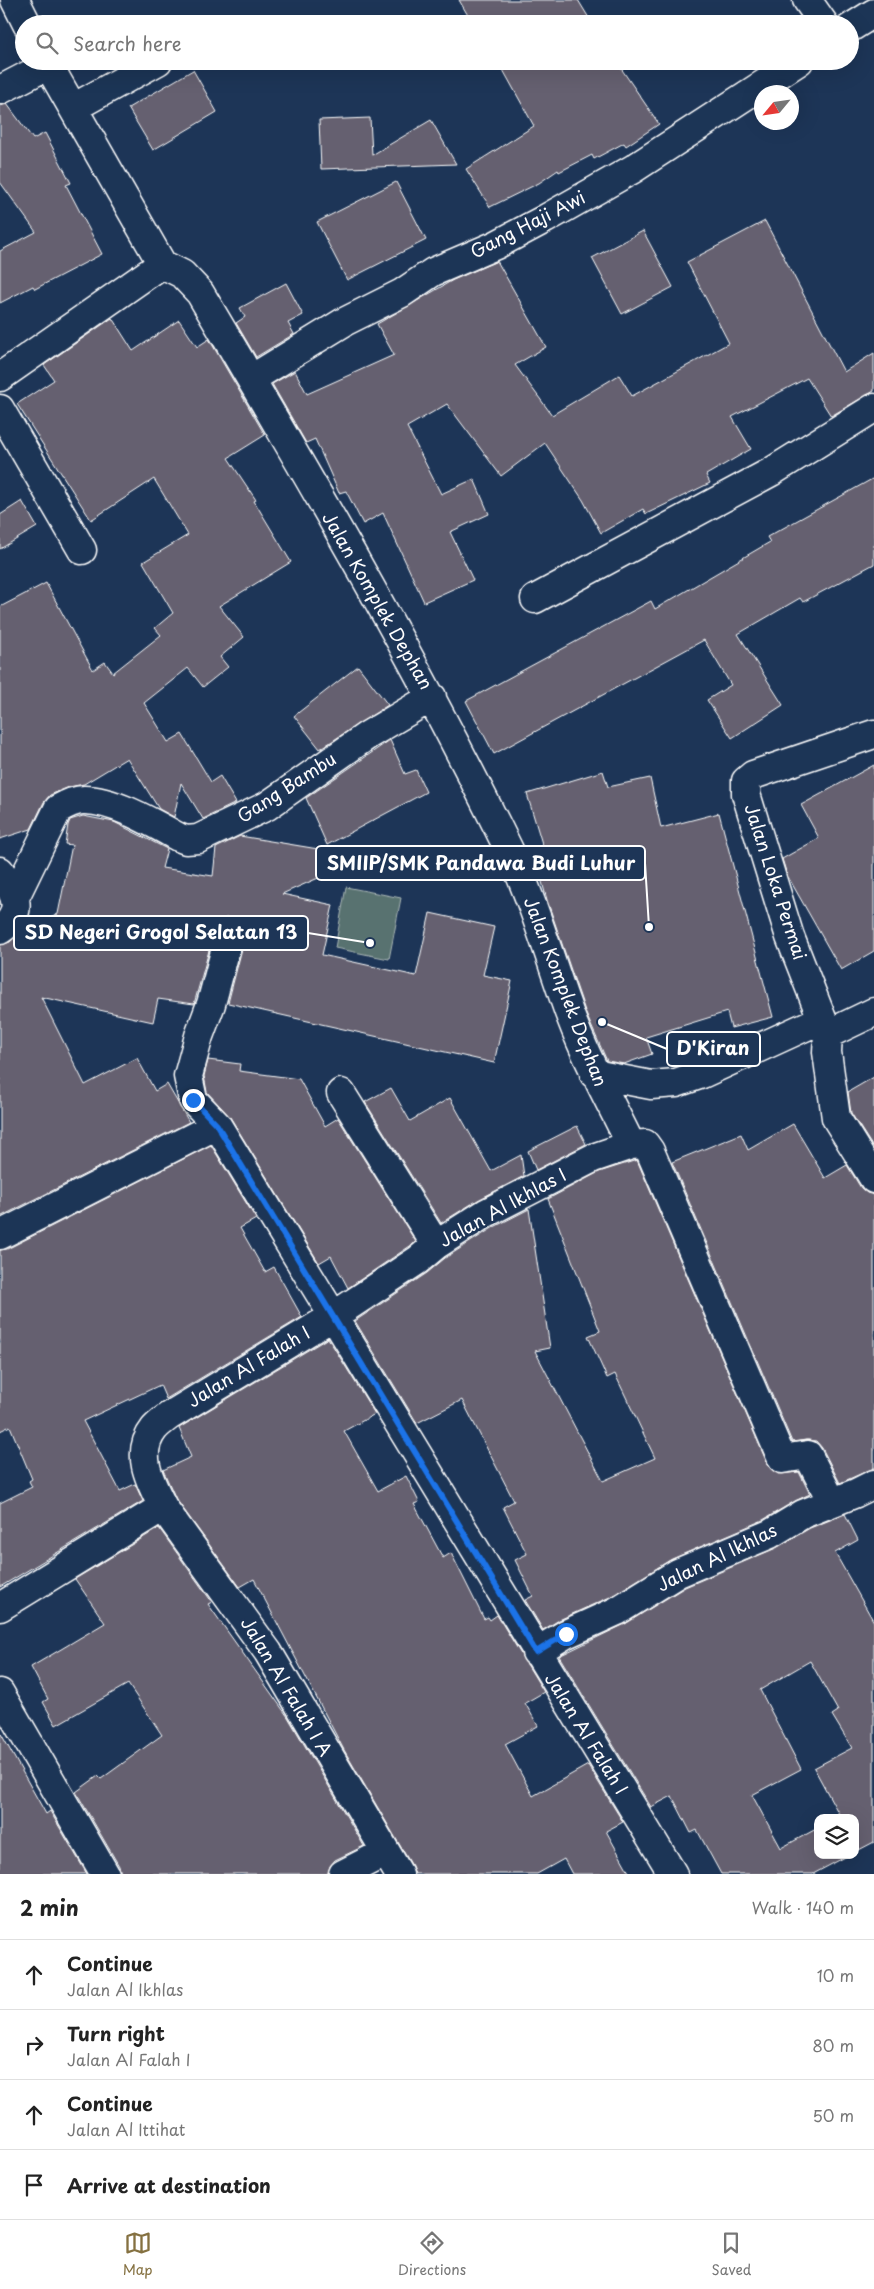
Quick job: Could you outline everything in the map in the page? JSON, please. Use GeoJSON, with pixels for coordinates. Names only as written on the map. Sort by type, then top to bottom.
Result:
{"type":"FeatureCollection","features":[{"type":"Feature","properties":{"kind":"street"},"geometry":{"type":"LineString","coordinates":[[15,0],[22,15]]}},
{"type":"Feature","properties":{"kind":"street"},"geometry":{"type":"LineString","coordinates":[[807,0],[818,15]]}},
{"type":"Feature","properties":{"kind":"street"},"geometry":{"type":"LineString","coordinates":[[859,22],[874,13]]}},
{"type":"Feature","properties":{"kind":"street"},"geometry":{"type":"LineString","coordinates":[[0,90],[35,70]]}},
{"type":"Feature","properties":{"kind":"street"},"geometry":{"type":"LineString","coordinates":[[0,377],[162,264],[51,70]]}},
{"type":"Feature","properties":{"kind":"street"},"geometry":{"type":"LineString","coordinates":[[73,108],[142,70]]}},
{"type":"Feature","properties":{"kind":"street","name":"Gang Haji Awi"},"geometry":{"type":"LineString","coordinates":[[251,379],[344,322],[402,293],[433,272],[504,240],[625,173],[785,70]]}},
{"type":"Feature","properties":{"kind":"street","name":"Jalan Komplek Dephan"},"geometry":{"type":"LineString","coordinates":[[162,264],[182,274],[200,293],[432,696],[510,851],[549,949],[565,1002],[594,1074],[629,1140]]}},
{"type":"Feature","properties":{"kind":"street"},"geometry":{"type":"LineString","coordinates":[[535,600],[771,472],[874,408]]}},
{"type":"Feature","properties":{"kind":"street"},"geometry":{"type":"LineString","coordinates":[[0,409],[82,550]]}},
{"type":"Feature","properties":{"kind":"street","name":"Gang Bambu"},"geometry":{"type":"LineString","coordinates":[[0,930],[9,924],[15,915],[15,897],[58,809],[67,804],[83,800],[119,807],[178,837],[186,840],[198,839],[267,806],[368,735],[432,696]]}},
{"type":"Feature","properties":{"kind":"street","name":"Jalan Loka Permai"},"geometry":{"type":"LineString","coordinates":[[826,1035],[790,937],[746,794],[746,781],[753,775],[874,734]]}},
{"type":"Feature","properties":{"kind":"street"},"geometry":{"type":"LineString","coordinates":[[0,871],[15,897]]}},
{"type":"Feature","properties":{"kind":"street"},"geometry":{"type":"LineString","coordinates":[[230,933],[211,1004],[195,1047],[188,1076],[193,1100],[217,1125],[332,1317]]}},
{"type":"Feature","properties":{"kind":"street"},"geometry":{"type":"LineString","coordinates":[[594,1074],[651,1085],[676,1083],[826,1035],[874,1012]]}},
{"type":"Feature","properties":{"kind":"street"},"geometry":{"type":"LineString","coordinates":[[826,1035],[836,1118],[874,1179]]}},
{"type":"Feature","properties":{"kind":"street"},"geometry":{"type":"LineString","coordinates":[[341,1093],[436,1245]]}},
{"type":"Feature","properties":{"kind":"street"},"geometry":{"type":"LineString","coordinates":[[2,1231],[217,1125]]}},
{"type":"Feature","properties":{"kind":"street"},"geometry":{"type":"LineString","coordinates":[[629,1140],[645,1144],[650,1151],[782,1459],[808,1455],[832,1502]]}},
{"type":"Feature","properties":{"kind":"street","name":"Jalan Al Ikhlas I"},"geometry":{"type":"LineString","coordinates":[[332,1317],[486,1213],[629,1140]]}},
{"type":"Feature","properties":{"kind":"street","name":"Jalan Al Falah I"},"geometry":{"type":"LineString","coordinates":[[163,1507],[149,1478],[145,1464],[146,1446],[154,1429],[169,1416],[332,1317],[673,1874]]}},
{"type":"Feature","properties":{"kind":"street","name":"Jalan Al Ikhlas"},"geometry":{"type":"LineString","coordinates":[[536,1652],[566,1634],[617,1611],[678,1573],[770,1534],[803,1514],[874,1484]]}},
{"type":"Feature","properties":{"kind":"street"},"geometry":{"type":"LineString","coordinates":[[0,1607],[163,1507]]}},
{"type":"Feature","properties":{"kind":"street","name":"Jalan Al Falah I A"},"geometry":{"type":"LineString","coordinates":[[163,1507],[268,1652],[392,1863]]}},
{"type":"Feature","properties":{"kind":"street"},"geometry":{"type":"LineString","coordinates":[[0,1693],[105,1874]]}},
{"type":"Feature","properties":{"kind":"street"},"geometry":{"type":"LineString","coordinates":[[342,1874],[392,1863]]}},
{"type":"Feature","properties":{"kind":"green space"},"geometry":{"type":"Polygon","coordinates":[[[346,887],[401,898],[389,959],[335,948],[346,887]]]}},
{"type":"Feature","properties":{"kind":"building"},"geometry":{"type":"Polygon","coordinates":[[[459,0],[578,0],[587,15],[468,15],[459,0]]]}},
{"type":"Feature","properties":{"kind":"building"},"geometry":{"type":"Polygon","coordinates":[[[193,70],[217,112],[153,150],[128,108],[193,70]]]}},
{"type":"Feature","properties":{"kind":"building"},"geometry":{"type":"Polygon","coordinates":[[[503,70],[622,70],[659,124],[626,146],[624,143],[594,159],[592,155],[559,172],[558,170],[539,183],[490,207],[466,169],[534,126],[503,70]]]}},
{"type":"Feature","properties":{"kind":"building"},"geometry":{"type":"Polygon","coordinates":[[[7,104],[33,139],[45,133],[71,183],[66,185],[102,254],[35,289],[33,286],[0,303],[0,251],[36,232],[0,182],[0,106],[7,104]]]}},
{"type":"Feature","properties":{"kind":"building"},"geometry":{"type":"Polygon","coordinates":[[[370,118],[372,155],[431,120],[456,164],[321,169],[319,120],[370,118]]]}},
{"type":"Feature","properties":{"kind":"building"},"geometry":{"type":"Polygon","coordinates":[[[396,182],[426,240],[347,280],[317,222],[396,182]]]}},
{"type":"Feature","properties":{"kind":"building"},"geometry":{"type":"Polygon","coordinates":[[[765,221],[844,372],[874,353],[874,391],[831,416],[807,378],[732,417],[751,449],[706,475],[710,483],[646,514],[643,509],[601,533],[583,500],[545,443],[501,476],[447,404],[407,427],[441,494],[474,479],[489,514],[450,532],[473,580],[424,602],[383,513],[363,524],[346,491],[339,493],[315,439],[306,443],[272,384],[295,371],[307,394],[394,355],[377,324],[453,280],[497,261],[546,347],[515,365],[552,415],[619,375],[632,396],[729,343],[687,262],[765,221]]]}},
{"type":"Feature","properties":{"kind":"building"},"geometry":{"type":"Polygon","coordinates":[[[643,231],[673,287],[622,314],[592,258],[643,231]]]}},
{"type":"Feature","properties":{"kind":"building"},"geometry":{"type":"Polygon","coordinates":[[[286,283],[303,315],[288,323],[294,334],[256,357],[236,323],[245,317],[240,308],[286,283]]]}},
{"type":"Feature","properties":{"kind":"building"},"geometry":{"type":"Polygon","coordinates":[[[112,318],[133,351],[179,320],[197,347],[209,339],[265,435],[228,458],[256,500],[254,501],[291,562],[219,606],[244,637],[220,657],[228,667],[203,687],[188,668],[144,703],[168,742],[182,734],[211,782],[220,776],[236,803],[203,819],[181,783],[174,817],[159,809],[127,758],[84,784],[69,787],[50,795],[44,802],[31,829],[0,839],[0,607],[46,583],[93,670],[105,662],[113,673],[161,635],[155,628],[173,613],[143,562],[188,535],[154,479],[91,520],[17,404],[54,380],[44,365],[112,318]]]}},
{"type":"Feature","properties":{"kind":"building"},"geometry":{"type":"Polygon","coordinates":[[[874,478],[874,564],[803,602],[800,598],[738,634],[783,705],[732,738],[707,700],[731,685],[704,640],[494,754],[466,701],[651,601],[655,609],[770,542],[767,537],[874,478]]]}},
{"type":"Feature","properties":{"kind":"building"},"geometry":{"type":"Polygon","coordinates":[[[22,501],[37,527],[0,549],[0,515],[22,501]]]}},
{"type":"Feature","properties":{"kind":"building"},"geometry":{"type":"Polygon","coordinates":[[[358,666],[388,705],[320,749],[294,716],[358,666]]]}},
{"type":"Feature","properties":{"kind":"building"},"geometry":{"type":"Polygon","coordinates":[[[390,740],[405,774],[416,770],[426,792],[327,845],[306,798],[390,740]]]}},
{"type":"Feature","properties":{"kind":"building"},"geometry":{"type":"Polygon","coordinates":[[[874,765],[874,951],[841,970],[787,875],[782,859],[819,838],[801,805],[874,765]]]}},
{"type":"Feature","properties":{"kind":"building"},"geometry":{"type":"Polygon","coordinates":[[[603,771],[608,787],[650,778],[661,828],[719,813],[773,1017],[731,1028],[727,1012],[646,1037],[652,1054],[624,1064],[607,1061],[586,1014],[547,900],[536,860],[546,857],[527,794],[603,771]]]}},
{"type":"Feature","properties":{"kind":"building"},"geometry":{"type":"Polygon","coordinates":[[[83,816],[114,822],[167,849],[162,868],[213,876],[216,848],[240,836],[366,857],[282,894],[333,905],[322,955],[416,976],[430,913],[494,927],[483,975],[512,981],[494,1063],[228,1003],[245,937],[245,929],[241,922],[234,918],[226,918],[219,922],[215,929],[194,1004],[158,999],[153,1022],[41,997],[85,1085],[137,1058],[155,1091],[167,1084],[189,1122],[0,1217],[0,945],[10,942],[22,930],[23,932],[58,914],[72,845],[65,844],[68,825],[70,820],[83,816]]]}},
{"type":"Feature","properties":{"kind":"building"},"geometry":{"type":"Polygon","coordinates":[[[208,1060],[240,1064],[239,1071],[299,1079],[325,1126],[338,1118],[416,1242],[348,1288],[331,1256],[319,1263],[230,1117],[207,1092],[204,1076],[208,1060]]]}},
{"type":"Feature","properties":{"kind":"building"},"geometry":{"type":"Polygon","coordinates":[[[874,1077],[874,1149],[851,1113],[848,1092],[874,1077]]]}},
{"type":"Feature","properties":{"kind":"building"},"geometry":{"type":"Polygon","coordinates":[[[391,1088],[410,1121],[450,1098],[491,1171],[521,1155],[524,1176],[478,1200],[441,1223],[365,1102],[391,1088]]]}},
{"type":"Feature","properties":{"kind":"building"},"geometry":{"type":"Polygon","coordinates":[[[793,1124],[825,1178],[847,1165],[861,1188],[867,1193],[874,1195],[874,1468],[840,1483],[822,1448],[816,1441],[792,1442],[672,1162],[741,1134],[748,1150],[793,1124]]]}},
{"type":"Feature","properties":{"kind":"building"},"geometry":{"type":"Polygon","coordinates":[[[577,1126],[586,1144],[536,1170],[528,1151],[577,1126]]]}},
{"type":"Feature","properties":{"kind":"building"},"geometry":{"type":"Polygon","coordinates":[[[211,1145],[256,1219],[240,1228],[265,1272],[274,1267],[302,1317],[166,1399],[160,1385],[83,1421],[120,1491],[135,1484],[143,1501],[0,1587],[0,1503],[32,1487],[29,1481],[32,1479],[10,1426],[0,1431],[0,1250],[7,1249],[211,1145]]]}},
{"type":"Feature","properties":{"kind":"building"},"geometry":{"type":"Polygon","coordinates":[[[637,1160],[768,1465],[778,1474],[799,1472],[810,1494],[763,1520],[672,1559],[610,1597],[559,1620],[543,1630],[525,1600],[533,1596],[515,1560],[527,1554],[503,1507],[514,1501],[462,1400],[417,1423],[355,1321],[427,1273],[445,1258],[494,1227],[529,1209],[550,1348],[535,1351],[603,1481],[655,1458],[615,1374],[607,1378],[588,1336],[600,1331],[548,1199],[599,1172],[637,1160]]]}},
{"type":"Feature","properties":{"kind":"building"},"geometry":{"type":"Polygon","coordinates":[[[328,1338],[375,1414],[344,1431],[378,1491],[406,1476],[419,1502],[414,1504],[443,1558],[451,1553],[484,1619],[488,1617],[490,1620],[497,1615],[544,1692],[525,1703],[538,1726],[505,1744],[533,1796],[588,1765],[623,1822],[606,1831],[630,1874],[572,1874],[564,1859],[537,1874],[415,1874],[344,1750],[254,1579],[240,1587],[176,1499],[163,1470],[191,1457],[179,1428],[328,1338]]]}},
{"type":"Feature","properties":{"kind":"building"},"geometry":{"type":"Polygon","coordinates":[[[845,1514],[858,1540],[835,1553],[874,1622],[874,1842],[859,1850],[859,1814],[839,1814],[814,1768],[852,1748],[832,1715],[838,1711],[810,1661],[760,1690],[801,1769],[752,1795],[781,1848],[814,1830],[814,1859],[841,1859],[813,1874],[721,1874],[697,1830],[691,1833],[672,1796],[651,1807],[559,1656],[625,1624],[685,1587],[776,1548],[810,1528],[845,1514]]]}},
{"type":"Feature","properties":{"kind":"building"},"geometry":{"type":"Polygon","coordinates":[[[159,1528],[212,1602],[208,1604],[288,1717],[364,1846],[335,1860],[330,1866],[328,1874],[121,1874],[119,1866],[76,1792],[98,1776],[101,1779],[162,1735],[128,1684],[56,1725],[43,1702],[48,1699],[31,1667],[105,1623],[75,1579],[159,1528]]]}},
{"type":"Feature","properties":{"kind":"building"},"geometry":{"type":"Polygon","coordinates":[[[0,1732],[46,1814],[50,1811],[87,1874],[0,1874],[0,1732]]]}},
{"type":"Feature","properties":{"kind":"place","name":"SMIIP/SMK Pandawa Budi Luhur"},"geometry":{"type":"Point","coordinates":[649,927]}},
{"type":"Feature","properties":{"kind":"place","name":"SD Negeri Grogol Selatan 13"},"geometry":{"type":"Point","coordinates":[370,943]}},
{"type":"Feature","properties":{"kind":"place","name":"D'Kiran"},"geometry":{"type":"Point","coordinates":[602,1022]}},
{"type":"Feature","properties":{"kind":"route"},"geometry":{"type":"LineString","coordinates":[[193,1100],[217,1125],[536,1652],[566,1634]]}}]}
